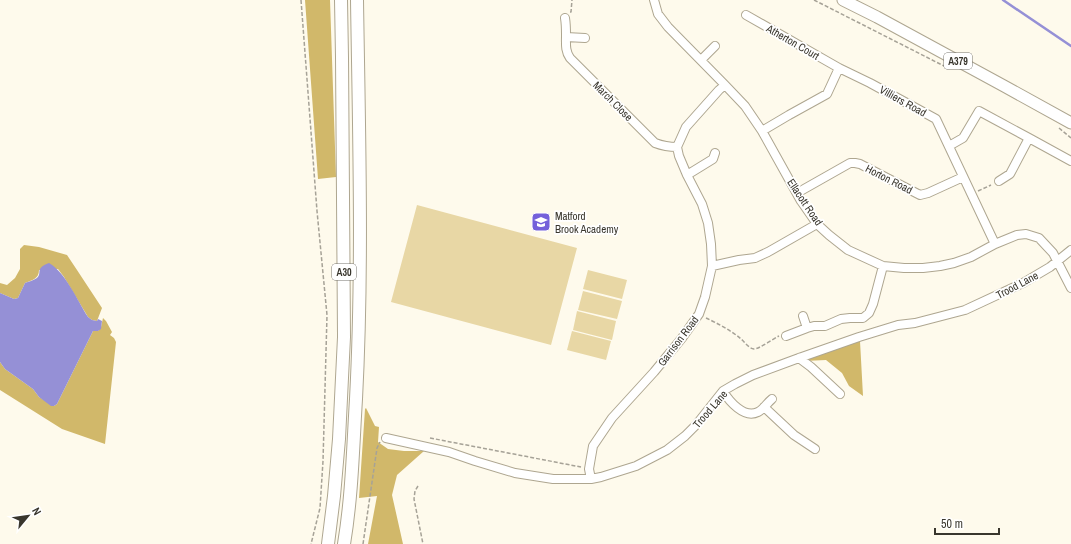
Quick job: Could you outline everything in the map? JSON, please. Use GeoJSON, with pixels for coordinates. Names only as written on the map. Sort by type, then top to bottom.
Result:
{"type":"FeatureCollection","features":[{"type":"Feature","properties":{"kind":"highway","name":"A30"},"geometry":{"type":"LineString","coordinates":[[328,544],[339,439],[344,337],[340,0]]}},
{"type":"Feature","properties":{"kind":"highway","name":"A30"},"geometry":{"type":"LineString","coordinates":[[344,544],[352,475],[359,344],[360,229],[357,0]]}},
{"type":"Feature","properties":{"kind":"main road","name":"A379"},"geometry":{"type":"LineString","coordinates":[[843,0],[1071,123]]}},
{"type":"Feature","properties":{"kind":"street","name":"Ellacott Road"},"geometry":{"type":"LineString","coordinates":[[654,0],[658,14],[668,26],[745,106],[762,132],[797,194],[817,224],[848,250],[883,266],[917,268],[940,266],[971,257],[995,244],[1017,235],[1026,234],[1039,238],[1053,253],[1071,288]]}},
{"type":"Feature","properties":{"kind":"street","name":"Atherton Court"},"geometry":{"type":"LineString","coordinates":[[746,15],[840,68]]}},
{"type":"Feature","properties":{"kind":"street","name":"March Close"},"geometry":{"type":"LineString","coordinates":[[566,18],[565,45],[567,54],[570,58],[647,136],[663,146],[678,147]]}},
{"type":"Feature","properties":{"kind":"street"},"geometry":{"type":"LineString","coordinates":[[566,37],[585,38]]}},
{"type":"Feature","properties":{"kind":"street"},"geometry":{"type":"LineString","coordinates":[[701,60],[714,46]]}},
{"type":"Feature","properties":{"kind":"street"},"geometry":{"type":"LineString","coordinates":[[762,132],[827,94],[840,68]]}},
{"type":"Feature","properties":{"kind":"street","name":"Villiers Road"},"geometry":{"type":"LineString","coordinates":[[840,68],[936,119],[995,244]]}},
{"type":"Feature","properties":{"kind":"street"},"geometry":{"type":"LineString","coordinates":[[678,147],[686,127],[725,85]]}},
{"type":"Feature","properties":{"kind":"street"},"geometry":{"type":"LineString","coordinates":[[949,146],[964,138],[979,111],[1071,161]]}},
{"type":"Feature","properties":{"kind":"street"},"geometry":{"type":"LineString","coordinates":[[999,181],[1010,174],[1029,138]]}},
{"type":"Feature","properties":{"kind":"street","name":"Garrison Road"},"geometry":{"type":"LineString","coordinates":[[591,479],[589,469],[593,446],[612,418],[682,338],[699,314],[705,297],[712,266],[708,223],[702,204],[687,175],[678,147]]}},
{"type":"Feature","properties":{"kind":"street"},"geometry":{"type":"LineString","coordinates":[[687,175],[713,159],[715,154]]}},
{"type":"Feature","properties":{"kind":"street","name":"Horton Road"},"geometry":{"type":"LineString","coordinates":[[797,194],[850,163],[860,164],[920,195],[928,193],[963,177]]}},
{"type":"Feature","properties":{"kind":"street"},"geometry":{"type":"LineString","coordinates":[[712,266],[755,258],[817,224]]}},
{"type":"Feature","properties":{"kind":"street","name":"Trood Lane"},"geometry":{"type":"LineString","coordinates":[[386,438],[449,452],[515,473],[552,479],[591,479],[636,466],[667,450],[696,425],[723,390],[753,376],[799,358],[888,328],[965,310],[1023,284],[1050,267],[1071,250]]}},
{"type":"Feature","properties":{"kind":"street"},"geometry":{"type":"LineString","coordinates":[[786,336],[814,326],[825,326],[841,319],[863,318],[869,313],[873,304],[883,266]]}},
{"type":"Feature","properties":{"kind":"street"},"geometry":{"type":"LineString","coordinates":[[803,316],[807,328]]}},
{"type":"Feature","properties":{"kind":"street"},"geometry":{"type":"LineString","coordinates":[[799,358],[840,394]]}},
{"type":"Feature","properties":{"kind":"street"},"geometry":{"type":"LineString","coordinates":[[723,390],[734,405],[745,412],[753,414],[759,412],[772,399]]}},
{"type":"Feature","properties":{"kind":"street"},"geometry":{"type":"LineString","coordinates":[[764,407],[794,435],[815,449]]}},
{"type":"Feature","properties":{"kind":"path"},"geometry":{"type":"LineString","coordinates":[[301,0],[327,315],[323,461],[320,508],[311,544]]}},
{"type":"Feature","properties":{"kind":"path"},"geometry":{"type":"LineString","coordinates":[[566,18],[566,15],[571,12],[572,0]]}},
{"type":"Feature","properties":{"kind":"path"},"geometry":{"type":"LineString","coordinates":[[814,0],[949,68]]}},
{"type":"Feature","properties":{"kind":"path"},"geometry":{"type":"LineString","coordinates":[[1057,126],[1071,138]]}},
{"type":"Feature","properties":{"kind":"path"},"geometry":{"type":"LineString","coordinates":[[971,194],[999,181]]}},
{"type":"Feature","properties":{"kind":"path"},"geometry":{"type":"LineString","coordinates":[[699,314],[736,335],[742,339],[748,347],[754,349],[783,333],[786,336]]}},
{"type":"Feature","properties":{"kind":"path"},"geometry":{"type":"LineString","coordinates":[[363,544],[377,448],[381,440],[386,438]]}},
{"type":"Feature","properties":{"kind":"path"},"geometry":{"type":"LineString","coordinates":[[429,438],[589,469]]}},
{"type":"Feature","properties":{"kind":"path"},"geometry":{"type":"LineString","coordinates":[[418,486],[415,491],[414,499],[423,544]]}},
{"type":"Feature","properties":{"kind":"shaded area"},"geometry":{"type":"Polygon","coordinates":[[[305,0],[330,0],[336,177],[318,179],[305,0]]]}},
{"type":"Feature","properties":{"kind":"shaded area"},"geometry":{"type":"Polygon","coordinates":[[[417,205],[577,248],[551,345],[391,302],[417,205]]]}},
{"type":"Feature","properties":{"kind":"shaded area"},"geometry":{"type":"Polygon","coordinates":[[[24,245],[39,247],[67,255],[102,308],[97,321],[88,317],[58,269],[39,270],[38,275],[33,280],[25,283],[18,298],[14,299],[0,293],[0,283],[7,285],[15,278],[20,269],[20,249],[24,245]]]}},
{"type":"Feature","properties":{"kind":"shaded area"},"geometry":{"type":"Polygon","coordinates":[[[49,263],[61,273],[71,287],[88,317],[92,320],[97,321],[98,319],[102,321],[101,329],[98,331],[93,331],[57,404],[54,406],[51,406],[39,397],[33,389],[5,369],[0,362],[0,293],[14,299],[18,298],[25,283],[37,278],[39,276],[40,269],[49,263]]]}},
{"type":"Feature","properties":{"kind":"shaded area"},"geometry":{"type":"Polygon","coordinates":[[[588,270],[627,280],[622,299],[583,289],[588,270]]]}},
{"type":"Feature","properties":{"kind":"shaded area"},"geometry":{"type":"Polygon","coordinates":[[[583,291],[622,301],[617,319],[578,310],[583,291]]]}},
{"type":"Feature","properties":{"kind":"shaded area"},"geometry":{"type":"Polygon","coordinates":[[[577,311],[616,321],[612,340],[573,330],[577,311]]]}},
{"type":"Feature","properties":{"kind":"shaded area"},"geometry":{"type":"Polygon","coordinates":[[[103,318],[112,332],[110,335],[116,342],[105,444],[62,429],[0,390],[0,362],[5,369],[33,389],[39,397],[54,406],[57,404],[93,331],[98,331],[101,327],[103,318]]]}},
{"type":"Feature","properties":{"kind":"shaded area"},"geometry":{"type":"Polygon","coordinates":[[[572,331],[611,341],[606,360],[567,350],[572,331]]]}},
{"type":"Feature","properties":{"kind":"shaded area"},"geometry":{"type":"Polygon","coordinates":[[[860,341],[863,396],[849,386],[842,373],[826,360],[804,361],[860,341]]]}},
{"type":"Feature","properties":{"kind":"shaded area"},"geometry":{"type":"Polygon","coordinates":[[[366,408],[375,426],[379,427],[378,442],[388,449],[424,451],[397,475],[392,495],[403,544],[368,544],[377,496],[359,498],[366,408]]]}},
{"type":"Feature","properties":{"kind":"waterway"},"geometry":{"type":"LineString","coordinates":[[1003,0],[1071,46]]}},
{"type":"Feature","properties":{"kind":"place","name":"Matford Brook Academy"},"geometry":{"type":"Point","coordinates":[541,222]}}]}
